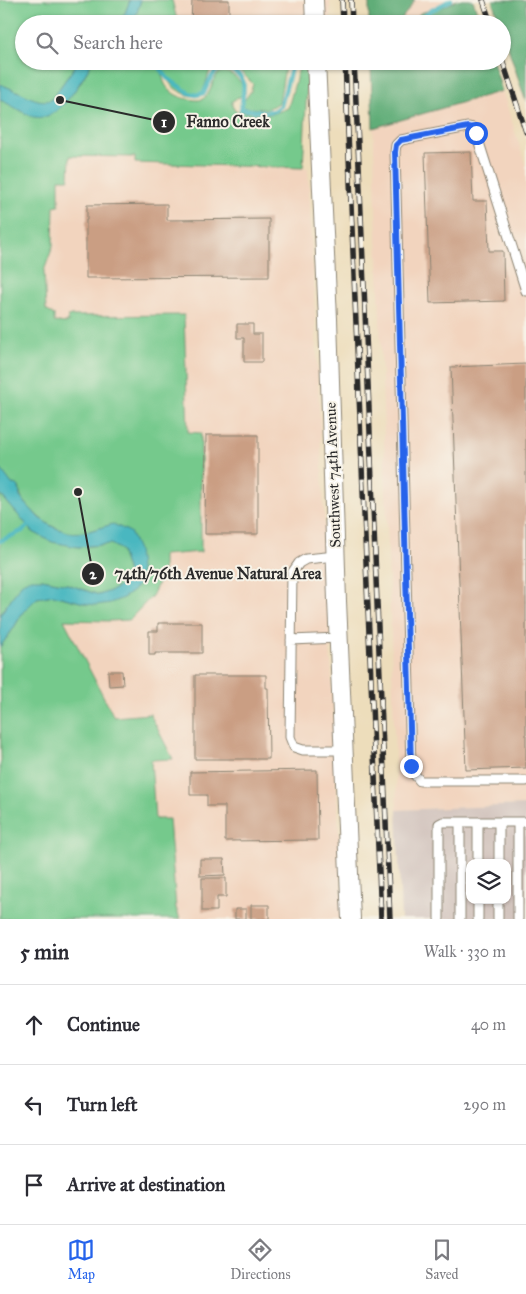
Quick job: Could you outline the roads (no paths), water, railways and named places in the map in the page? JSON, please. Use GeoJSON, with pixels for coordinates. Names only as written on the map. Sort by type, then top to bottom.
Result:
{"type":"FeatureCollection","features":[{"type":"Feature","properties":{"kind":"street"},"geometry":{"type":"LineString","coordinates":[[314,0],[315,15]]}},
{"type":"Feature","properties":{"kind":"street","name":"Southwest 74th Avenue"},"geometry":{"type":"LineString","coordinates":[[316,70],[352,919]]}},
{"type":"Feature","properties":{"kind":"lane"},"geometry":{"type":"LineString","coordinates":[[526,291],[473,128],[468,127],[401,140],[396,145],[395,152],[411,766],[420,781],[526,781]]}},
{"type":"Feature","properties":{"kind":"lane"},"geometry":{"type":"LineString","coordinates":[[336,556],[306,559],[292,573],[290,737],[294,746],[303,750],[344,750]]}},
{"type":"Feature","properties":{"kind":"lane"},"geometry":{"type":"LineString","coordinates":[[291,640],[339,638]]}},
{"type":"Feature","properties":{"kind":"lane"},"geometry":{"type":"LineString","coordinates":[[439,919],[439,824],[443,822],[522,822],[518,919]]}},
{"type":"Feature","properties":{"kind":"lane"},"geometry":{"type":"LineString","coordinates":[[460,822],[460,919]]}},
{"type":"Feature","properties":{"kind":"lane"},"geometry":{"type":"LineString","coordinates":[[478,822],[478,859]]}},
{"type":"Feature","properties":{"kind":"lane"},"geometry":{"type":"LineString","coordinates":[[498,859],[499,822]]}},
{"type":"Feature","properties":{"kind":"lane"},"geometry":{"type":"LineString","coordinates":[[478,904],[478,919]]}},
{"type":"Feature","properties":{"kind":"lane"},"geometry":{"type":"LineString","coordinates":[[498,904],[498,919]]}},
{"type":"Feature","properties":{"kind":"water"},"geometry":{"type":"Polygon","coordinates":[[[130,0],[141,0],[136,15],[124,15],[130,0]]]}},
{"type":"Feature","properties":{"kind":"water"},"geometry":{"type":"Polygon","coordinates":[[[73,70],[87,70],[61,107],[44,117],[34,117],[0,100],[0,84],[35,99],[42,101],[51,100],[73,70]]]}},
{"type":"Feature","properties":{"kind":"water"},"geometry":{"type":"Polygon","coordinates":[[[0,468],[12,484],[19,487],[20,497],[39,518],[53,527],[70,533],[86,532],[113,524],[130,532],[138,550],[140,569],[140,582],[133,591],[123,598],[110,603],[96,605],[53,595],[37,598],[23,612],[0,647],[0,615],[21,584],[29,579],[42,579],[67,584],[99,595],[121,585],[125,582],[128,574],[121,550],[111,544],[78,547],[52,542],[33,532],[0,494],[0,468]]]}},
{"type":"Feature","properties":{"kind":"waterway"},"geometry":{"type":"LineString","coordinates":[[426,15],[451,0]]}},
{"type":"Feature","properties":{"kind":"waterway"},"geometry":{"type":"LineString","coordinates":[[162,70],[167,78],[189,93],[196,95],[204,93],[213,74],[219,70]]}},
{"type":"Feature","properties":{"kind":"waterway"},"geometry":{"type":"LineString","coordinates":[[231,70],[239,76],[244,84],[241,109],[265,112],[274,111],[281,106],[291,70]]}},
{"type":"Feature","properties":{"kind":"waterway"},"geometry":{"type":"LineString","coordinates":[[0,541],[22,531],[31,523]]}},
{"type":"Feature","properties":{"kind":"railway"},"geometry":{"type":"LineString","coordinates":[[342,0],[343,15]]}},
{"type":"Feature","properties":{"kind":"railway"},"geometry":{"type":"LineString","coordinates":[[351,0],[352,15]]}},
{"type":"Feature","properties":{"kind":"railway"},"geometry":{"type":"LineString","coordinates":[[483,0],[488,15]]}},
{"type":"Feature","properties":{"kind":"railway"},"geometry":{"type":"LineString","coordinates":[[345,70],[381,919]]}},
{"type":"Feature","properties":{"kind":"railway"},"geometry":{"type":"LineString","coordinates":[[354,70],[390,919]]}},
{"type":"Feature","properties":{"kind":"railway"},"geometry":{"type":"LineString","coordinates":[[506,70],[526,132]]}},
{"type":"Feature","properties":{"kind":"place","name":"Fanno Creek"},"geometry":{"type":"Point","coordinates":[60,100]}},
{"type":"Feature","properties":{"kind":"place","name":"74th/76th Avenue Natural Area"},"geometry":{"type":"Point","coordinates":[78,492]}}]}
